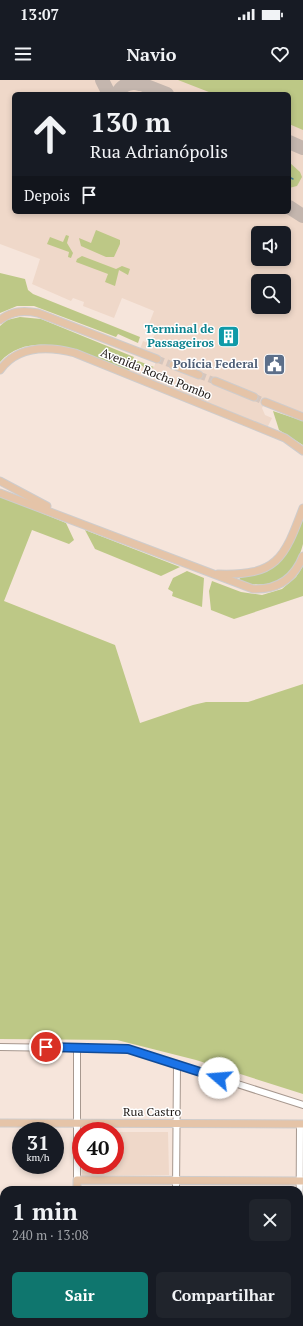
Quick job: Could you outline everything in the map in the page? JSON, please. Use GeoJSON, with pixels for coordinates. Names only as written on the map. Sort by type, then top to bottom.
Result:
{"type":"FeatureCollection","features":[{"type":"Feature","properties":{"kind":"main road","name":"Avenida Rocha Pombo"},"geometry":{"type":"LineString","coordinates":[[0,320],[12,313],[22,311],[38,313],[157,359]]}},
{"type":"Feature","properties":{"kind":"main road","name":"Avenida Rocha Pombo"},"geometry":{"type":"LineString","coordinates":[[0,370],[12,357],[28,350],[51,348],[75,353],[285,438],[303,451]]}},
{"type":"Feature","properties":{"kind":"main road","name":"Avenida Rocha Pombo"},"geometry":{"type":"LineString","coordinates":[[173,365],[199,375]]}},
{"type":"Feature","properties":{"kind":"main road","name":"Avenida Rocha Pombo"},"geometry":{"type":"LineString","coordinates":[[215,381],[254,397]]}},
{"type":"Feature","properties":{"kind":"main road"},"geometry":{"type":"LineString","coordinates":[[265,402],[303,417]]}},
{"type":"Feature","properties":{"kind":"main road"},"geometry":{"type":"LineString","coordinates":[[0,481],[75,521]]}},
{"type":"Feature","properties":{"kind":"main road"},"geometry":{"type":"LineString","coordinates":[[0,493],[253,589],[278,586],[293,574],[303,556]]}},
{"type":"Feature","properties":{"kind":"main road"},"geometry":{"type":"LineString","coordinates":[[211,574],[248,574],[268,567],[283,554],[303,508]]}},
{"type":"Feature","properties":{"kind":"main road"},"geometry":{"type":"LineString","coordinates":[[295,528],[303,525]]}},
{"type":"Feature","properties":{"kind":"main road","name":"Rua Castro"},"geometry":{"type":"LineString","coordinates":[[0,1123],[72,1123]]}},
{"type":"Feature","properties":{"kind":"main road","name":"Rua Castro"},"geometry":{"type":"LineString","coordinates":[[124,1123],[302,1124]]}},
{"type":"Feature","properties":{"kind":"main road"},"geometry":{"type":"LineString","coordinates":[[77,1186],[77,1180],[301,1181]]}},
{"type":"Feature","properties":{"kind":"street"},"geometry":{"type":"LineString","coordinates":[[0,1047],[77,1047],[128,1049],[303,1105]]}},
{"type":"Feature","properties":{"kind":"street"},"geometry":{"type":"LineString","coordinates":[[77,1047],[77,1122]]}},
{"type":"Feature","properties":{"kind":"street"},"geometry":{"type":"LineString","coordinates":[[176,1186],[177,1064]]}},
{"type":"Feature","properties":{"kind":"street"},"geometry":{"type":"LineString","coordinates":[[301,1181],[302,1124]]}},
{"type":"Feature","properties":{"kind":"street"},"geometry":{"type":"LineString","coordinates":[[77,1174],[77,1180]]}},
{"type":"Feature","properties":{"kind":"shaded area"},"geometry":{"type":"Polygon","coordinates":[[[0,80],[303,80],[303,414],[265,402],[262,408],[265,415],[272,418],[266,430],[128,374],[132,362],[149,369],[154,367],[158,356],[140,349],[143,341],[151,344],[156,331],[147,329],[154,311],[122,298],[114,318],[83,306],[84,302],[73,298],[71,301],[32,284],[40,259],[0,244],[0,80]]]}},
{"type":"Feature","properties":{"kind":"shaded area"},"geometry":{"type":"Polygon","coordinates":[[[124,1132],[168,1132],[169,1175],[82,1176],[82,1174],[124,1174],[124,1132]]]}},
{"type":"Feature","properties":{"kind":"green space"},"geometry":{"type":"Polygon","coordinates":[[[178,80],[303,80],[303,130],[291,125],[291,92],[209,92],[178,80]]]}},
{"type":"Feature","properties":{"kind":"green space"},"geometry":{"type":"Polygon","coordinates":[[[291,164],[300,172],[302,177],[297,186],[291,188],[291,164]]]}},
{"type":"Feature","properties":{"kind":"green space"},"geometry":{"type":"Polygon","coordinates":[[[96,230],[120,240],[120,244],[114,257],[106,257],[81,246],[79,238],[91,243],[96,230]]]}},
{"type":"Feature","properties":{"kind":"green space"},"geometry":{"type":"Polygon","coordinates":[[[66,235],[69,236],[67,243],[73,253],[71,258],[68,257],[69,252],[47,244],[50,237],[63,242],[66,235]]]}},
{"type":"Feature","properties":{"kind":"green space"},"geometry":{"type":"Polygon","coordinates":[[[82,256],[116,269],[122,266],[130,269],[128,275],[119,270],[115,286],[105,282],[108,274],[76,262],[77,259],[82,256]]]}},
{"type":"Feature","properties":{"kind":"green space"},"geometry":{"type":"Polygon","coordinates":[[[0,273],[25,279],[28,290],[33,294],[140,337],[138,343],[118,334],[116,337],[34,306],[17,306],[0,313],[0,273]]]}},
{"type":"Feature","properties":{"kind":"green space"},"geometry":{"type":"Polygon","coordinates":[[[20,317],[41,319],[134,357],[133,359],[154,367],[149,369],[133,362],[129,371],[81,352],[63,347],[46,345],[29,346],[14,351],[0,362],[0,326],[7,320],[20,317]]]}},
{"type":"Feature","properties":{"kind":"green space"},"geometry":{"type":"Polygon","coordinates":[[[273,411],[303,421],[303,445],[279,430],[273,411]]]}},
{"type":"Feature","properties":{"kind":"green space"},"geometry":{"type":"Polygon","coordinates":[[[0,496],[66,523],[74,540],[69,544],[32,530],[4,601],[115,645],[140,723],[193,705],[206,702],[248,702],[303,684],[303,1094],[196,1060],[117,1040],[0,1039],[0,496]]]}},
{"type":"Feature","properties":{"kind":"green space"},"geometry":{"type":"Polygon","coordinates":[[[303,513],[303,544],[294,566],[288,574],[272,583],[251,584],[239,582],[240,577],[267,570],[282,557],[293,538],[303,513]]]}},
{"type":"Feature","properties":{"kind":"green space"},"geometry":{"type":"Polygon","coordinates":[[[85,530],[180,567],[161,576],[95,549],[85,530]]]}},
{"type":"Feature","properties":{"kind":"green space"},"geometry":{"type":"Polygon","coordinates":[[[303,566],[303,596],[234,619],[211,610],[209,591],[212,581],[241,592],[262,595],[282,589],[296,577],[303,566]]]}},
{"type":"Feature","properties":{"kind":"green space"},"geometry":{"type":"Polygon","coordinates":[[[187,571],[204,578],[202,607],[172,596],[173,592],[168,589],[173,578],[187,571]]]}},
{"type":"Feature","properties":{"kind":"taxiway"},"geometry":{"type":"LineString","coordinates":[[102,80],[108,92]]}},
{"type":"Feature","properties":{"kind":"taxiway"},"geometry":{"type":"LineString","coordinates":[[131,80],[162,92]]}},
{"type":"Feature","properties":{"kind":"taxiway"},"geometry":{"type":"LineString","coordinates":[[118,92],[127,84],[140,84]]}},
{"type":"Feature","properties":{"kind":"taxiway"},"geometry":{"type":"LineString","coordinates":[[291,143],[303,148]]}},
{"type":"Feature","properties":{"kind":"taxiway"},"geometry":{"type":"LineString","coordinates":[[291,208],[303,216]]}},
{"type":"Feature","properties":{"kind":"tunnel"},"geometry":{"type":"LineString","coordinates":[[157,359],[173,365]]}},
{"type":"Feature","properties":{"kind":"tunnel"},"geometry":{"type":"LineString","coordinates":[[199,375],[215,381]]}},
{"type":"Feature","properties":{"kind":"tunnel"},"geometry":{"type":"LineString","coordinates":[[254,397],[265,402]]}},
{"type":"Feature","properties":{"kind":"place","name":"Terminal de Passageiros"},"geometry":{"type":"Point","coordinates":[229,336]}},
{"type":"Feature","properties":{"kind":"place","name":"Polícia Federal"},"geometry":{"type":"Point","coordinates":[274,364]}},
{"type":"Feature","properties":{"kind":"route"},"geometry":{"type":"LineString","coordinates":[[46,1047],[107,1047],[128,1049],[219,1078]]}}]}
